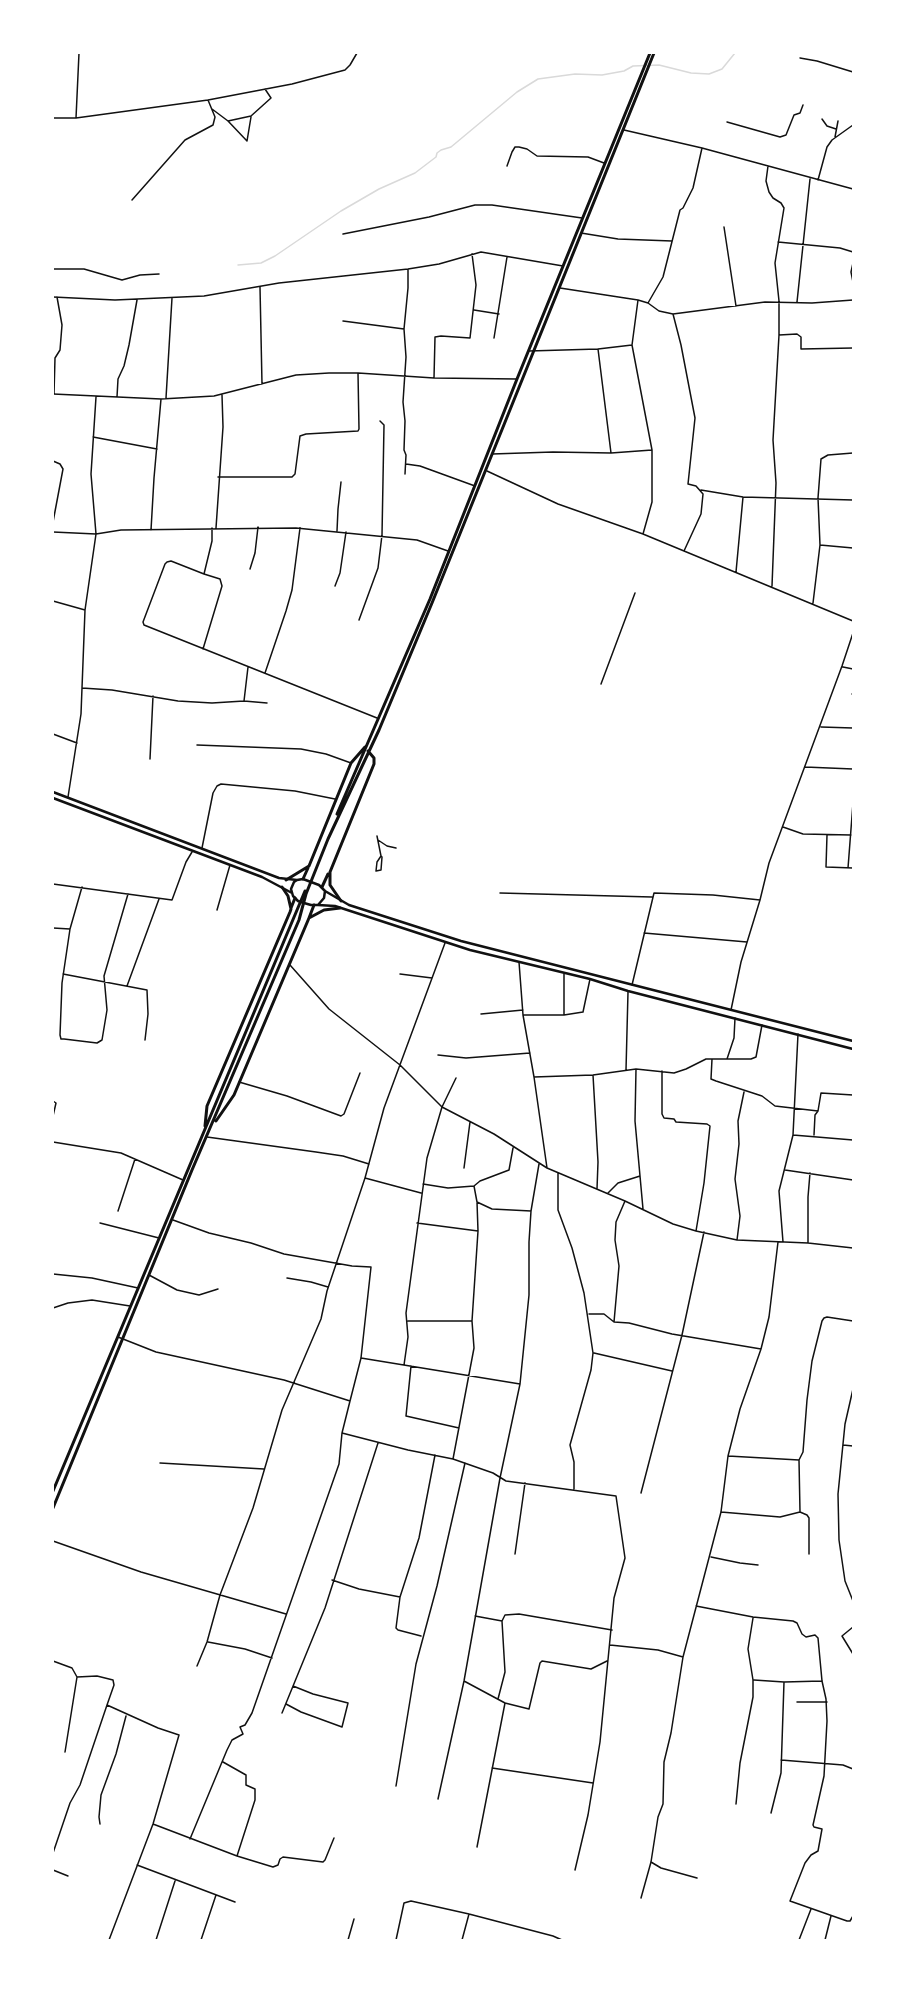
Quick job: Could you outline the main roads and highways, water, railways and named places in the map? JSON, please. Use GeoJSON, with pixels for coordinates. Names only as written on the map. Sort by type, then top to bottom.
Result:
{"type":"FeatureCollection","features":[{"type":"Feature","properties":{"kind":"highway"},"geometry":{"type":"LineString","coordinates":[[648,63],[650,53]]}},
{"type":"Feature","properties":{"kind":"highway"},"geometry":{"type":"LineString","coordinates":[[53,1491],[205,1127],[450,551],[474,486],[517,379],[558,288],[620,129],[648,63],[654,53]]}},
{"type":"Feature","properties":{"kind":"highway"},"geometry":{"type":"LineString","coordinates":[[53,1508],[149,1275],[302,912],[306,894],[368,751],[382,723],[486,470],[563,266],[604,163],[620,129]]}},
{"type":"Feature","properties":{"kind":"highway"},"geometry":{"type":"LineString","coordinates":[[303,879],[351,763],[367,745]]}},
{"type":"Feature","properties":{"kind":"highway"},"geometry":{"type":"LineString","coordinates":[[321,886],[330,872],[374,764],[374,758],[368,751]]}},
{"type":"Feature","properties":{"kind":"highway"},"geometry":{"type":"LineString","coordinates":[[286,880],[309,866]]}},
{"type":"Feature","properties":{"kind":"highway"},"geometry":{"type":"LineString","coordinates":[[330,872],[330,885],[341,901]]}},
{"type":"Feature","properties":{"kind":"highway"},"geometry":{"type":"LineString","coordinates":[[282,887],[288,896],[291,908]]}},
{"type":"Feature","properties":{"kind":"highway"},"geometry":{"type":"LineString","coordinates":[[205,1127],[207,1106],[291,908],[296,900]]}},
{"type":"Feature","properties":{"kind":"highway"},"geometry":{"type":"LineString","coordinates":[[210,1130],[234,1095],[288,963],[309,918],[312,905]]}},
{"type":"Feature","properties":{"kind":"highway"},"geometry":{"type":"LineString","coordinates":[[309,918],[324,910],[340,908]]}},
{"type":"Feature","properties":{"kind":"main road"},"geometry":{"type":"LineString","coordinates":[[53,792],[286,880],[303,879],[321,886],[324,891],[341,901],[468,943],[853,1041]]}},
{"type":"Feature","properties":{"kind":"main road"},"geometry":{"type":"LineString","coordinates":[[53,798],[192,852],[230,865],[282,887],[292,893],[296,900],[312,905],[340,908],[445,943],[564,974],[590,979],[628,991],[853,1049]]}},
{"type":"Feature","properties":{"kind":"main road"},"geometry":{"type":"LineString","coordinates":[[131,828],[134,822]]}},
{"type":"Feature","properties":{"kind":"main road"},"geometry":{"type":"LineString","coordinates":[[292,893],[292,885],[297,880]]}},
{"type":"Feature","properties":{"kind":"main road"},"geometry":{"type":"LineString","coordinates":[[318,905],[324,898],[324,891]]}},
{"type":"Feature","properties":{"kind":"main road"},"geometry":{"type":"LineString","coordinates":[[601,983],[602,977]]}},
{"type":"Feature","properties":{"kind":"waterway"},"geometry":{"type":"LineString","coordinates":[[238,265],[261,263],[275,256],[341,211],[379,189],[415,173],[436,157],[437,153],[451,147],[517,92],[538,79],[575,74],[602,75],[624,71],[633,66],[659,65],[691,73],[709,74],[722,69],[735,53]]}}]}
